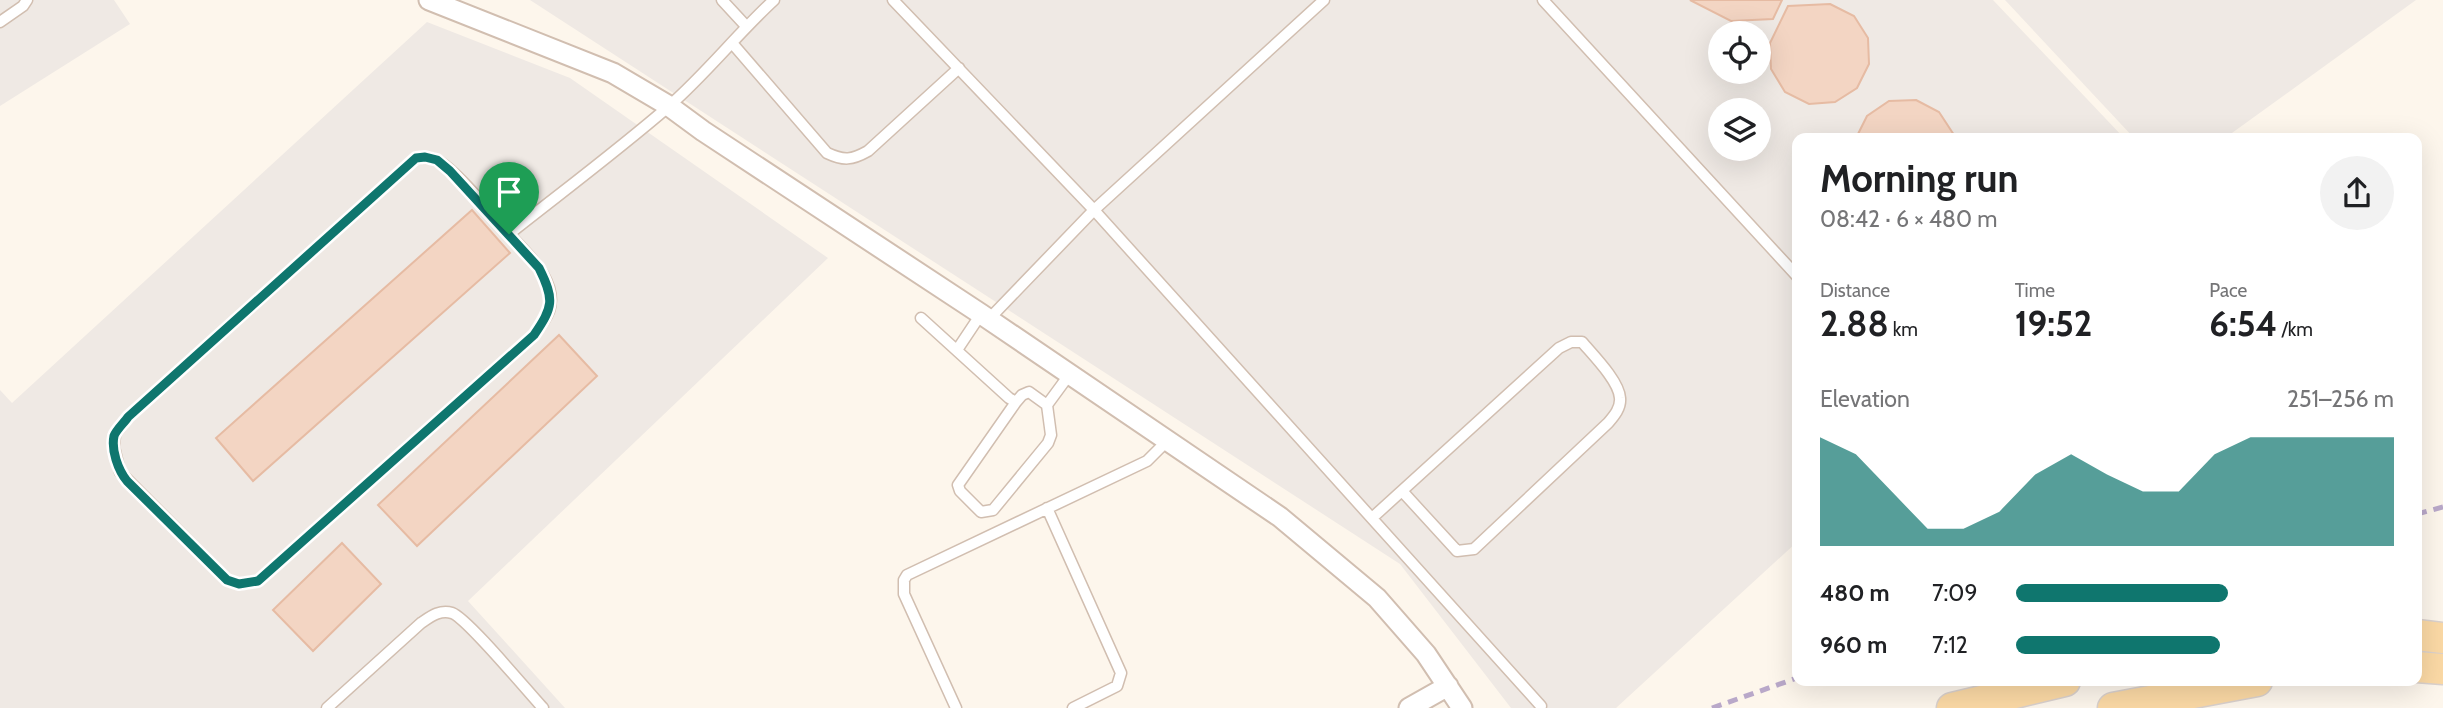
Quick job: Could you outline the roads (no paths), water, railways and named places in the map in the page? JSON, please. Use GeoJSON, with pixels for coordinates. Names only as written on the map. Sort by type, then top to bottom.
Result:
{"type":"FeatureCollection","features":[{"type":"Feature","properties":{"kind":"main road"},"geometry":{"type":"LineString","coordinates":[[2422,636],[2443,638]]}},
{"type":"Feature","properties":{"kind":"main road"},"geometry":{"type":"LineString","coordinates":[[2422,667],[2443,669]]}},
{"type":"Feature","properties":{"kind":"main road"},"geometry":{"type":"LineString","coordinates":[[1952,708],[2044,686]]}},
{"type":"Feature","properties":{"kind":"main road"},"geometry":{"type":"LineString","coordinates":[[2113,708],[2230,686]]}},
{"type":"Feature","properties":{"kind":"street"},"geometry":{"type":"LineString","coordinates":[[429,0],[612,73],[669,106],[702,131],[985,317],[1280,517],[1349,573],[1402,623],[1462,708]]}},
{"type":"Feature","properties":{"kind":"street"},"geometry":{"type":"LineString","coordinates":[[1409,708],[1448,686]]}},
{"type":"Feature","properties":{"kind":"lane"},"geometry":{"type":"LineString","coordinates":[[0,22],[23,6],[27,0]]}},
{"type":"Feature","properties":{"kind":"lane"},"geometry":{"type":"LineString","coordinates":[[722,0],[746,26]]}},
{"type":"Feature","properties":{"kind":"lane"},"geometry":{"type":"LineString","coordinates":[[509,234],[669,106],[774,0]]}},
{"type":"Feature","properties":{"kind":"lane"},"geometry":{"type":"LineString","coordinates":[[893,0],[1094,211],[1541,706]]}},
{"type":"Feature","properties":{"kind":"lane"},"geometry":{"type":"LineString","coordinates":[[957,350],[985,317],[1094,211],[1324,0]]}},
{"type":"Feature","properties":{"kind":"lane"},"geometry":{"type":"LineString","coordinates":[[1544,0],[1792,271]]}},
{"type":"Feature","properties":{"kind":"lane"},"geometry":{"type":"LineString","coordinates":[[732,43],[827,153],[841,159],[854,159],[869,151],[959,68]]}},
{"type":"Feature","properties":{"kind":"lane"},"geometry":{"type":"LineString","coordinates":[[416,158],[437,160],[509,234],[539,268],[547,283],[549,312],[534,335],[258,581],[239,584],[227,580],[120,472],[114,434],[128,417],[416,158]]}},
{"type":"Feature","properties":{"kind":"lane"},"geometry":{"type":"LineString","coordinates":[[921,318],[1016,402]]}},
{"type":"Feature","properties":{"kind":"lane"},"geometry":{"type":"LineString","coordinates":[[1372,518],[1559,348],[1571,342],[1582,342],[1616,385],[1621,399],[1618,411],[1608,423],[1474,549],[1457,551],[1402,491]]}},
{"type":"Feature","properties":{"kind":"lane"},"geometry":{"type":"LineString","coordinates":[[1047,405],[1029,392],[1022,395],[961,479],[958,485],[960,491],[981,512],[993,510],[1048,443],[1051,435],[1047,405],[1069,375]]}},
{"type":"Feature","properties":{"kind":"lane"},"geometry":{"type":"LineString","coordinates":[[956,708],[904,594],[904,580],[912,571],[1147,461],[1167,441]]}},
{"type":"Feature","properties":{"kind":"lane"},"geometry":{"type":"LineString","coordinates":[[1047,508],[1121,673],[1117,686],[1073,708]]}},
{"type":"Feature","properties":{"kind":"lane"},"geometry":{"type":"LineString","coordinates":[[327,708],[421,623],[436,613],[452,613],[469,626],[543,708]]}},
{"type":"Feature","properties":{"kind":"railway"},"geometry":{"type":"LineString","coordinates":[[2422,513],[2443,507]]}},
{"type":"Feature","properties":{"kind":"railway"},"geometry":{"type":"LineString","coordinates":[[1712,708],[1792,680]]}}]}
